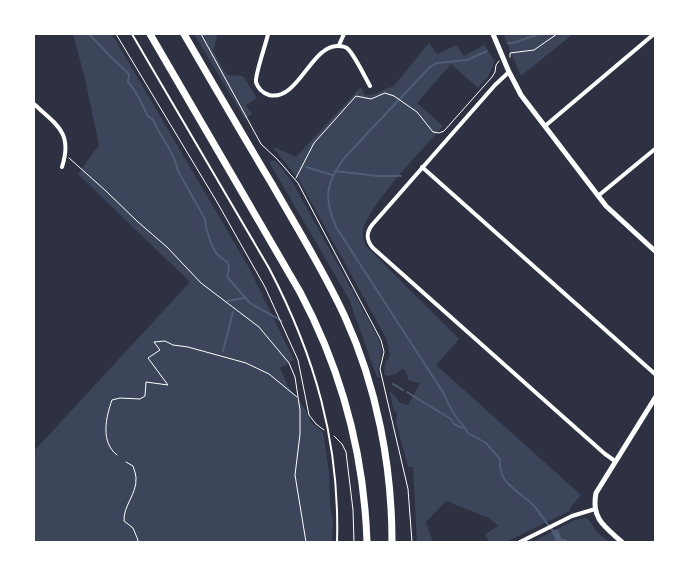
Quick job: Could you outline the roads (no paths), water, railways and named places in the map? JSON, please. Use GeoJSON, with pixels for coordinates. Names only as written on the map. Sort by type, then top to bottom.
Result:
{"type":"FeatureCollection","features":[{"type":"Feature","properties":{"kind":"highway"},"geometry":{"type":"LineString","coordinates":[[150,34],[295,284],[322,336],[342,390],[354,437],[363,492],[366,542]]}},
{"type":"Feature","properties":{"kind":"highway"},"geometry":{"type":"LineString","coordinates":[[184,34],[307,244],[353,335],[373,397],[384,447],[390,492],[392,542]]}},
{"type":"Feature","properties":{"kind":"main road"},"geometry":{"type":"LineString","coordinates":[[493,34],[517,89],[608,209],[655,251]]}},
{"type":"Feature","properties":{"kind":"main road"},"geometry":{"type":"LineString","coordinates":[[622,542],[602,524],[595,509],[597,491],[655,398]]}},
{"type":"Feature","properties":{"kind":"street"},"geometry":{"type":"LineString","coordinates":[[268,34],[256,81],[261,90],[272,96],[280,95],[288,90],[322,52],[330,47],[339,46],[348,49],[370,86]]}},
{"type":"Feature","properties":{"kind":"street"},"geometry":{"type":"LineString","coordinates":[[339,46],[344,34]]}},
{"type":"Feature","properties":{"kind":"street"},"geometry":{"type":"LineString","coordinates":[[545,126],[654,34]]}},
{"type":"Feature","properties":{"kind":"street"},"geometry":{"type":"LineString","coordinates":[[509,72],[372,225],[367,235],[368,242],[605,454],[616,461]]}},
{"type":"Feature","properties":{"kind":"street"},"geometry":{"type":"LineString","coordinates":[[34,104],[59,126],[65,136],[67,151],[62,167]]}},
{"type":"Feature","properties":{"kind":"street"},"geometry":{"type":"LineString","coordinates":[[598,196],[655,149]]}},
{"type":"Feature","properties":{"kind":"street"},"geometry":{"type":"LineString","coordinates":[[422,167],[655,374]]}},
{"type":"Feature","properties":{"kind":"street"},"geometry":{"type":"LineString","coordinates":[[520,542],[572,516],[595,509]]}},
{"type":"Feature","properties":{"kind":"lane"},"geometry":{"type":"LineString","coordinates":[[132,34],[264,260],[286,302],[301,337],[314,373],[331,444],[336,483],[337,542]]}},
{"type":"Feature","properties":{"kind":"waterway"},"geometry":{"type":"LineString","coordinates":[[89,34],[129,74],[128,82],[137,94],[148,116],[154,121],[172,154],[177,169],[205,219],[213,248],[228,263],[227,277],[250,303],[282,321]]}},
{"type":"Feature","properties":{"kind":"waterway"},"geometry":{"type":"LineString","coordinates":[[508,43],[539,34]]}},
{"type":"Feature","properties":{"kind":"waterway"},"geometry":{"type":"LineString","coordinates":[[465,428],[458,420],[444,394],[336,227],[329,207],[328,190],[334,175],[345,157],[430,67],[437,63],[467,60],[487,51]]}},
{"type":"Feature","properties":{"kind":"waterway"},"geometry":{"type":"LineString","coordinates":[[306,167],[332,175]]}},
{"type":"Feature","properties":{"kind":"waterway"},"geometry":{"type":"LineString","coordinates":[[335,171],[378,176],[401,176]]}},
{"type":"Feature","properties":{"kind":"waterway"},"geometry":{"type":"LineString","coordinates":[[227,301],[245,298]]}},
{"type":"Feature","properties":{"kind":"waterway"},"geometry":{"type":"LineString","coordinates":[[223,351],[233,312]]}},
{"type":"Feature","properties":{"kind":"waterway"},"geometry":{"type":"LineString","coordinates":[[393,384],[403,390]]}},
{"type":"Feature","properties":{"kind":"waterway"},"geometry":{"type":"LineString","coordinates":[[407,392],[486,443],[500,459],[500,468],[506,482],[535,507],[554,532]]}}]}
